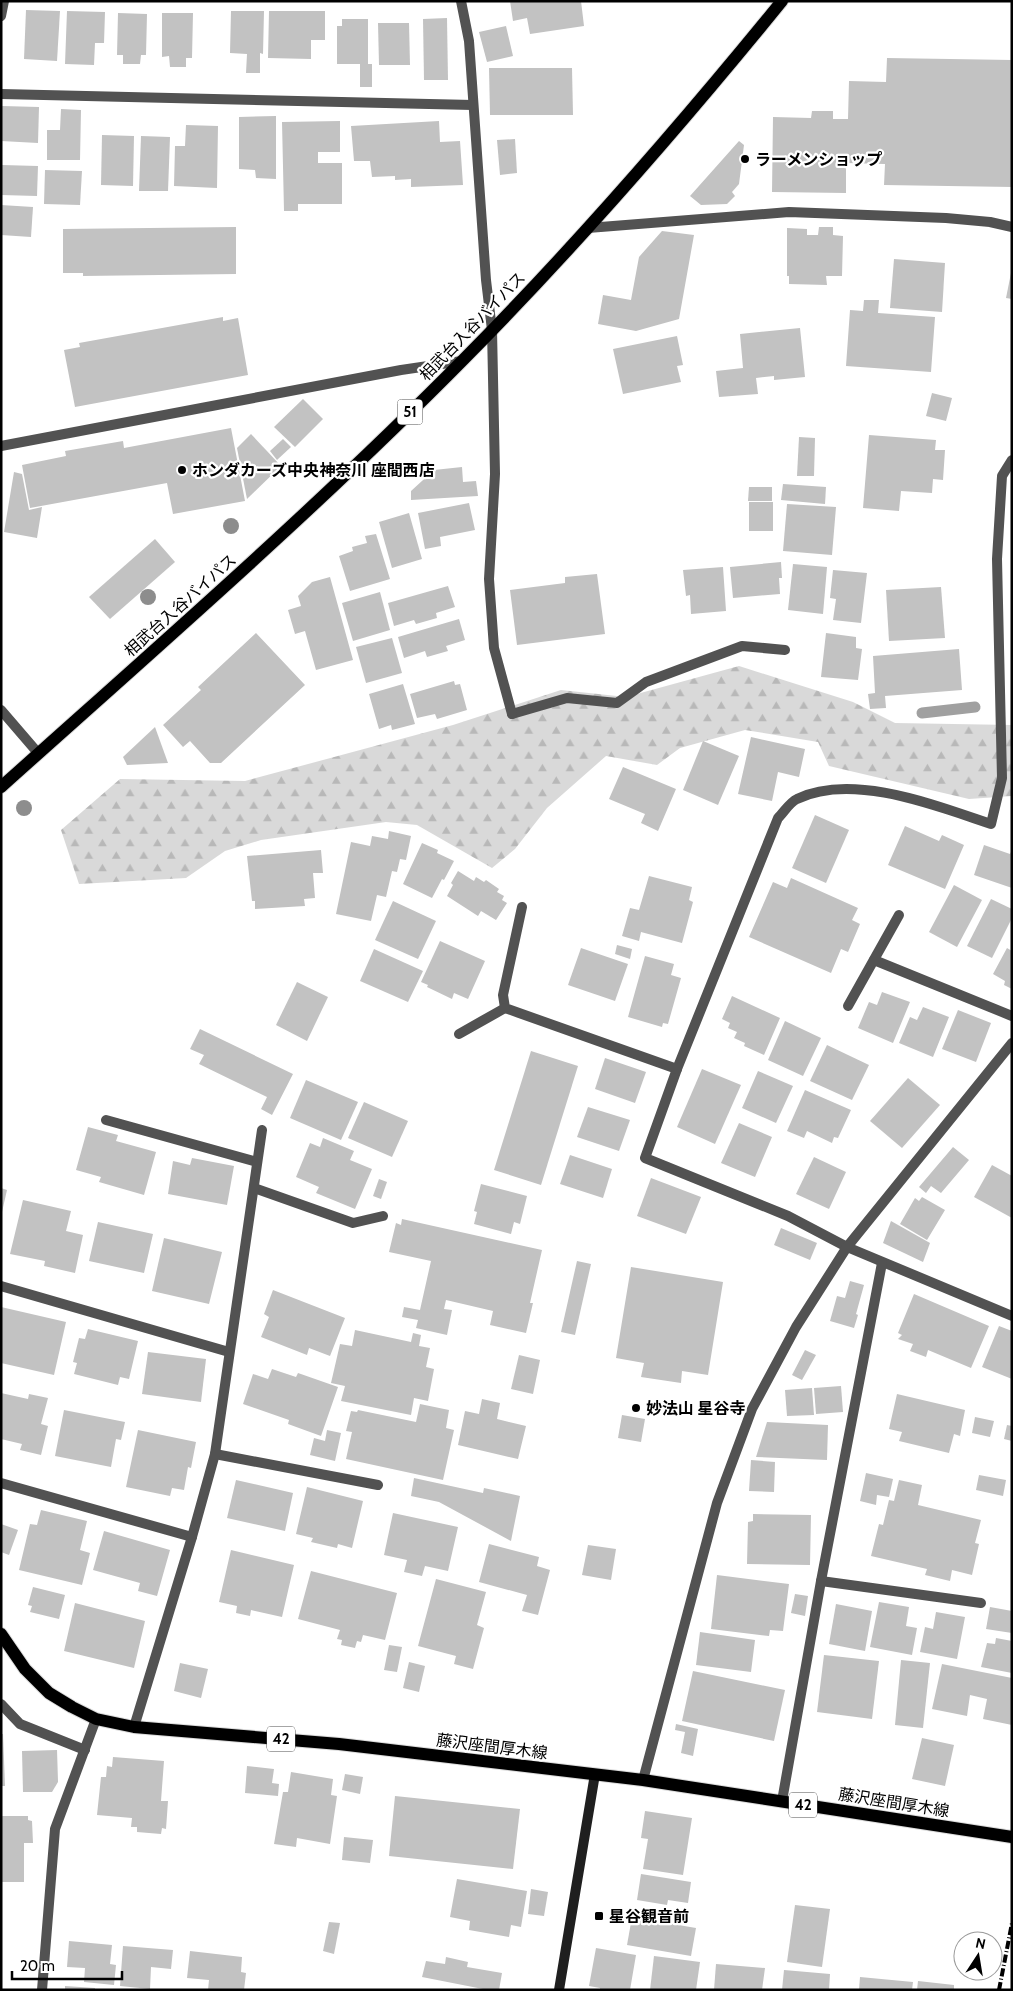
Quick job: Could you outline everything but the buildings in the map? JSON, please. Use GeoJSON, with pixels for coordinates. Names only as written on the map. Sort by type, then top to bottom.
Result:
{"type":"FeatureCollection","features":[{"type":"Feature","properties":{"kind":"main road","name":"相武台入谷バイパス"},"geometry":{"type":"LineString","coordinates":[[1,787],[269,547],[462,361],[588,228],[693,110],[782,1]]}},
{"type":"Feature","properties":{"kind":"main road","name":"藤沢座間厚木線"},"geometry":{"type":"LineString","coordinates":[[1,1634],[25,1669],[49,1693],[96,1719],[134,1728],[339,1744],[595,1774],[1012,1837]]}},
{"type":"Feature","properties":{"kind":"main road"},"geometry":{"type":"LineString","coordinates":[[559,1990],[595,1774]]}},
{"type":"Feature","properties":{"kind":"street"},"geometry":{"type":"LineString","coordinates":[[1,16],[4,1]]}},
{"type":"Feature","properties":{"kind":"street"},"geometry":{"type":"LineString","coordinates":[[461,1],[469,41],[492,330],[495,474],[489,579],[494,648],[512,714],[567,698],[617,703],[646,682],[742,646],[785,650]]}},
{"type":"Feature","properties":{"kind":"street"},"geometry":{"type":"LineString","coordinates":[[1,94],[473,105]]}},
{"type":"Feature","properties":{"kind":"street"},"geometry":{"type":"LineString","coordinates":[[588,228],[789,212],[946,218],[990,222],[1012,227]]}},
{"type":"Feature","properties":{"kind":"street"},"geometry":{"type":"LineString","coordinates":[[1,446],[400,370],[462,361]]}},
{"type":"Feature","properties":{"kind":"street"},"geometry":{"type":"LineString","coordinates":[[1012,460],[1002,476],[997,559],[1002,778],[991,824],[930,803],[858,788],[821,790],[795,800],[778,818],[677,1068],[644,1158],[788,1216],[882,1263],[1012,1316]]}},
{"type":"Feature","properties":{"kind":"street"},"geometry":{"type":"LineString","coordinates":[[1,710],[38,753]]}},
{"type":"Feature","properties":{"kind":"street"},"geometry":{"type":"LineString","coordinates":[[505,1008],[503,995],[522,907]]}},
{"type":"Feature","properties":{"kind":"street"},"geometry":{"type":"LineString","coordinates":[[848,1006],[899,915]]}},
{"type":"Feature","properties":{"kind":"street"},"geometry":{"type":"LineString","coordinates":[[874,960],[1012,1016]]}},
{"type":"Feature","properties":{"kind":"street"},"geometry":{"type":"LineString","coordinates":[[459,1034],[505,1008],[677,1068]]}},
{"type":"Feature","properties":{"kind":"street"},"geometry":{"type":"LineString","coordinates":[[643,1780],[716,1502],[752,1409],[796,1327],[847,1247],[1012,1043]]}},
{"type":"Feature","properties":{"kind":"street"},"geometry":{"type":"LineString","coordinates":[[106,1120],[258,1162]]}},
{"type":"Feature","properties":{"kind":"street"},"geometry":{"type":"LineString","coordinates":[[134,1728],[215,1454],[262,1130]]}},
{"type":"Feature","properties":{"kind":"street"},"geometry":{"type":"LineString","coordinates":[[254,1188],[353,1223],[383,1216]]}},
{"type":"Feature","properties":{"kind":"street"},"geometry":{"type":"LineString","coordinates":[[782,1801],[821,1581],[882,1263]]}},
{"type":"Feature","properties":{"kind":"street"},"geometry":{"type":"LineString","coordinates":[[1,1286],[229,1352]]}},
{"type":"Feature","properties":{"kind":"street"},"geometry":{"type":"LineString","coordinates":[[215,1454],[378,1485]]}},
{"type":"Feature","properties":{"kind":"street"},"geometry":{"type":"LineString","coordinates":[[1,1483],[192,1537]]}},
{"type":"Feature","properties":{"kind":"street"},"geometry":{"type":"LineString","coordinates":[[821,1581],[982,1603]]}},
{"type":"Feature","properties":{"kind":"street"},"geometry":{"type":"LineString","coordinates":[[1,1704],[20,1724],[85,1750]]}},
{"type":"Feature","properties":{"kind":"street"},"geometry":{"type":"LineString","coordinates":[[42,1990],[55,1829],[96,1719]]}},
{"type":"Feature","properties":{"kind":"green space"},"geometry":{"type":"Polygon","coordinates":[[[739,666],[853,702],[895,723],[1012,725],[1012,796],[969,799],[829,766],[818,742],[745,730],[680,748],[657,765],[606,756],[547,808],[515,849],[492,868],[417,825],[386,822],[261,840],[225,851],[186,878],[79,884],[61,830],[120,779],[245,781],[453,725],[561,690],[626,697],[739,666]]]}},
{"type":"Feature","properties":{"kind":"waterway"},"geometry":{"type":"LineString","coordinates":[[922,713],[975,707]]}},
{"type":"Feature","properties":{"kind":"railway"},"geometry":{"type":"LineString","coordinates":[[999,1990],[1012,1923]]}},
{"type":"Feature","properties":{"kind":"place","name":"ラーメンショップ"},"geometry":{"type":"Point","coordinates":[745,159]}},
{"type":"Feature","properties":{"kind":"place","name":"ホンダカーズ中央神奈川 座間西店"},"geometry":{"type":"Point","coordinates":[182,470]}},
{"type":"Feature","properties":{"kind":"place","name":"妙法山 星谷寺"},"geometry":{"type":"Point","coordinates":[636,1408]}},
{"type":"Feature","properties":{"kind":"place","name":"星谷観音前"},"geometry":{"type":"Point","coordinates":[599,1916]}}]}
